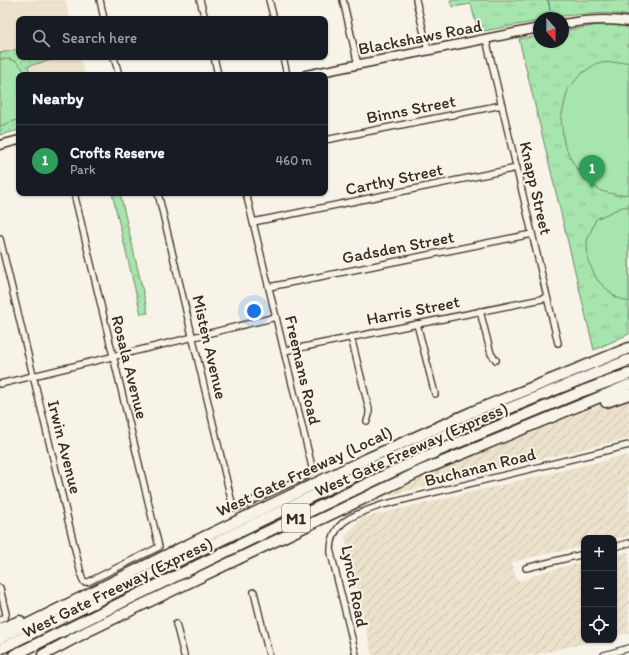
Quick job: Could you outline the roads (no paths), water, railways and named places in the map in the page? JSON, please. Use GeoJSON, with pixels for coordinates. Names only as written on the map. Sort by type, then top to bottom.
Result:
{"type":"FeatureCollection","features":[{"type":"Feature","properties":{"kind":"highway","name":"West Gate Freeway (Local)"},"geometry":{"type":"LineString","coordinates":[[0,638],[362,460],[472,412],[629,348]]}},
{"type":"Feature","properties":{"kind":"highway","name":"West Gate Freeway (Express)"},"geometry":{"type":"LineString","coordinates":[[0,649],[247,527],[429,443],[517,405],[629,360]]}},
{"type":"Feature","properties":{"kind":"highway","name":"West Gate Freeway (Express)"},"geometry":{"type":"LineString","coordinates":[[14,655],[396,470],[489,430],[629,374]]}},
{"type":"Feature","properties":{"kind":"highway","name":"M1"},"geometry":{"type":"LineString","coordinates":[[43,655],[88,631],[423,470],[629,385]]}},
{"type":"Feature","properties":{"kind":"highway"},"geometry":{"type":"LineString","coordinates":[[455,457],[629,394]]}},
{"type":"Feature","properties":{"kind":"highway"},"geometry":{"type":"LineString","coordinates":[[0,629],[37,613],[125,570],[175,551]]}},
{"type":"Feature","properties":{"kind":"highway"},"geometry":{"type":"LineString","coordinates":[[46,655],[61,645]]}},
{"type":"Feature","properties":{"kind":"main road"},"geometry":{"type":"LineString","coordinates":[[569,23],[606,20],[629,22]]}},
{"type":"Feature","properties":{"kind":"main road","name":"Blackshaws Road"},"geometry":{"type":"LineString","coordinates":[[322,72],[533,29]]}},
{"type":"Feature","properties":{"kind":"main road"},"geometry":{"type":"LineString","coordinates":[[0,145],[16,141]]}},
{"type":"Feature","properties":{"kind":"street"},"geometry":{"type":"LineString","coordinates":[[100,0],[103,16]]}},
{"type":"Feature","properties":{"kind":"street"},"geometry":{"type":"LineString","coordinates":[[200,0],[204,16]]}},
{"type":"Feature","properties":{"kind":"street"},"geometry":{"type":"LineString","coordinates":[[269,0],[273,16]]}},
{"type":"Feature","properties":{"kind":"street"},"geometry":{"type":"LineString","coordinates":[[342,0],[358,65]]}},
{"type":"Feature","properties":{"kind":"street"},"geometry":{"type":"LineString","coordinates":[[416,0],[428,50]]}},
{"type":"Feature","properties":{"kind":"street","name":"Knapp Street"},"geometry":{"type":"LineString","coordinates":[[486,39],[558,343]]}},
{"type":"Feature","properties":{"kind":"street"},"geometry":{"type":"LineString","coordinates":[[115,60],[118,72]]}},
{"type":"Feature","properties":{"kind":"street"},"geometry":{"type":"LineString","coordinates":[[215,60],[217,72]]}},
{"type":"Feature","properties":{"kind":"street"},"geometry":{"type":"LineString","coordinates":[[284,60],[286,72]]}},
{"type":"Feature","properties":{"kind":"street","name":"Binns Street"},"geometry":{"type":"LineString","coordinates":[[328,139],[502,105]]}},
{"type":"Feature","properties":{"kind":"street","name":"Carthy Street"},"geometry":{"type":"LineString","coordinates":[[253,222],[517,168]]}},
{"type":"Feature","properties":{"kind":"street","name":"Rosala Avenue"},"geometry":{"type":"LineString","coordinates":[[75,196],[159,547]]}},
{"type":"Feature","properties":{"kind":"street","name":"Misten Avenue"},"geometry":{"type":"LineString","coordinates":[[159,196],[234,508]]}},
{"type":"Feature","properties":{"kind":"street","name":"Freemans Road"},"geometry":{"type":"LineString","coordinates":[[234,508],[306,476],[312,467],[247,196]]}},
{"type":"Feature","properties":{"kind":"street","name":"Gadsden Street"},"geometry":{"type":"LineString","coordinates":[[269,287],[532,234]]}},
{"type":"Feature","properties":{"kind":"street","name":"Irwin Avenue"},"geometry":{"type":"LineString","coordinates":[[0,239],[84,582],[88,582],[159,547]]}},
{"type":"Feature","properties":{"kind":"street","name":"Harris Street"},"geometry":{"type":"LineString","coordinates":[[284,351],[547,298]]}},
{"type":"Feature","properties":{"kind":"street"},"geometry":{"type":"LineString","coordinates":[[480,311],[490,354],[496,360]]}},
{"type":"Feature","properties":{"kind":"street"},"geometry":{"type":"LineString","coordinates":[[0,384],[276,317]]}},
{"type":"Feature","properties":{"kind":"street"},"geometry":{"type":"LineString","coordinates":[[418,324],[434,394]]}},
{"type":"Feature","properties":{"kind":"street"},"geometry":{"type":"LineString","coordinates":[[351,337],[369,409],[367,421]]}},
{"type":"Feature","properties":{"kind":"street","name":"Buchanan Road"},"geometry":{"type":"LineString","coordinates":[[340,524],[347,519],[382,505],[629,445]]}},
{"type":"Feature","properties":{"kind":"street","name":"Lynch Road"},"geometry":{"type":"LineString","coordinates":[[340,524],[331,542],[332,553],[356,655]]}},
{"type":"Feature","properties":{"kind":"street"},"geometry":{"type":"LineString","coordinates":[[617,546],[629,544]]}},
{"type":"Feature","properties":{"kind":"street"},"geometry":{"type":"LineString","coordinates":[[526,568],[581,555]]}},
{"type":"Feature","properties":{"kind":"street"},"geometry":{"type":"LineString","coordinates":[[0,588],[6,614],[5,617],[0,620]]}},
{"type":"Feature","properties":{"kind":"street"},"geometry":{"type":"LineString","coordinates":[[254,592],[269,655]]}},
{"type":"Feature","properties":{"kind":"street"},"geometry":{"type":"LineString","coordinates":[[176,624],[184,655]]}},
{"type":"Feature","properties":{"kind":"street"},"geometry":{"type":"LineString","coordinates":[[604,655],[629,649]]}},
{"type":"Feature","properties":{"kind":"waterway"},"geometry":{"type":"LineString","coordinates":[[548,0],[550,10]]}},
{"type":"Feature","properties":{"kind":"place","name":"Crofts Reserve"},"geometry":{"type":"Point","coordinates":[592,188]}}]}
